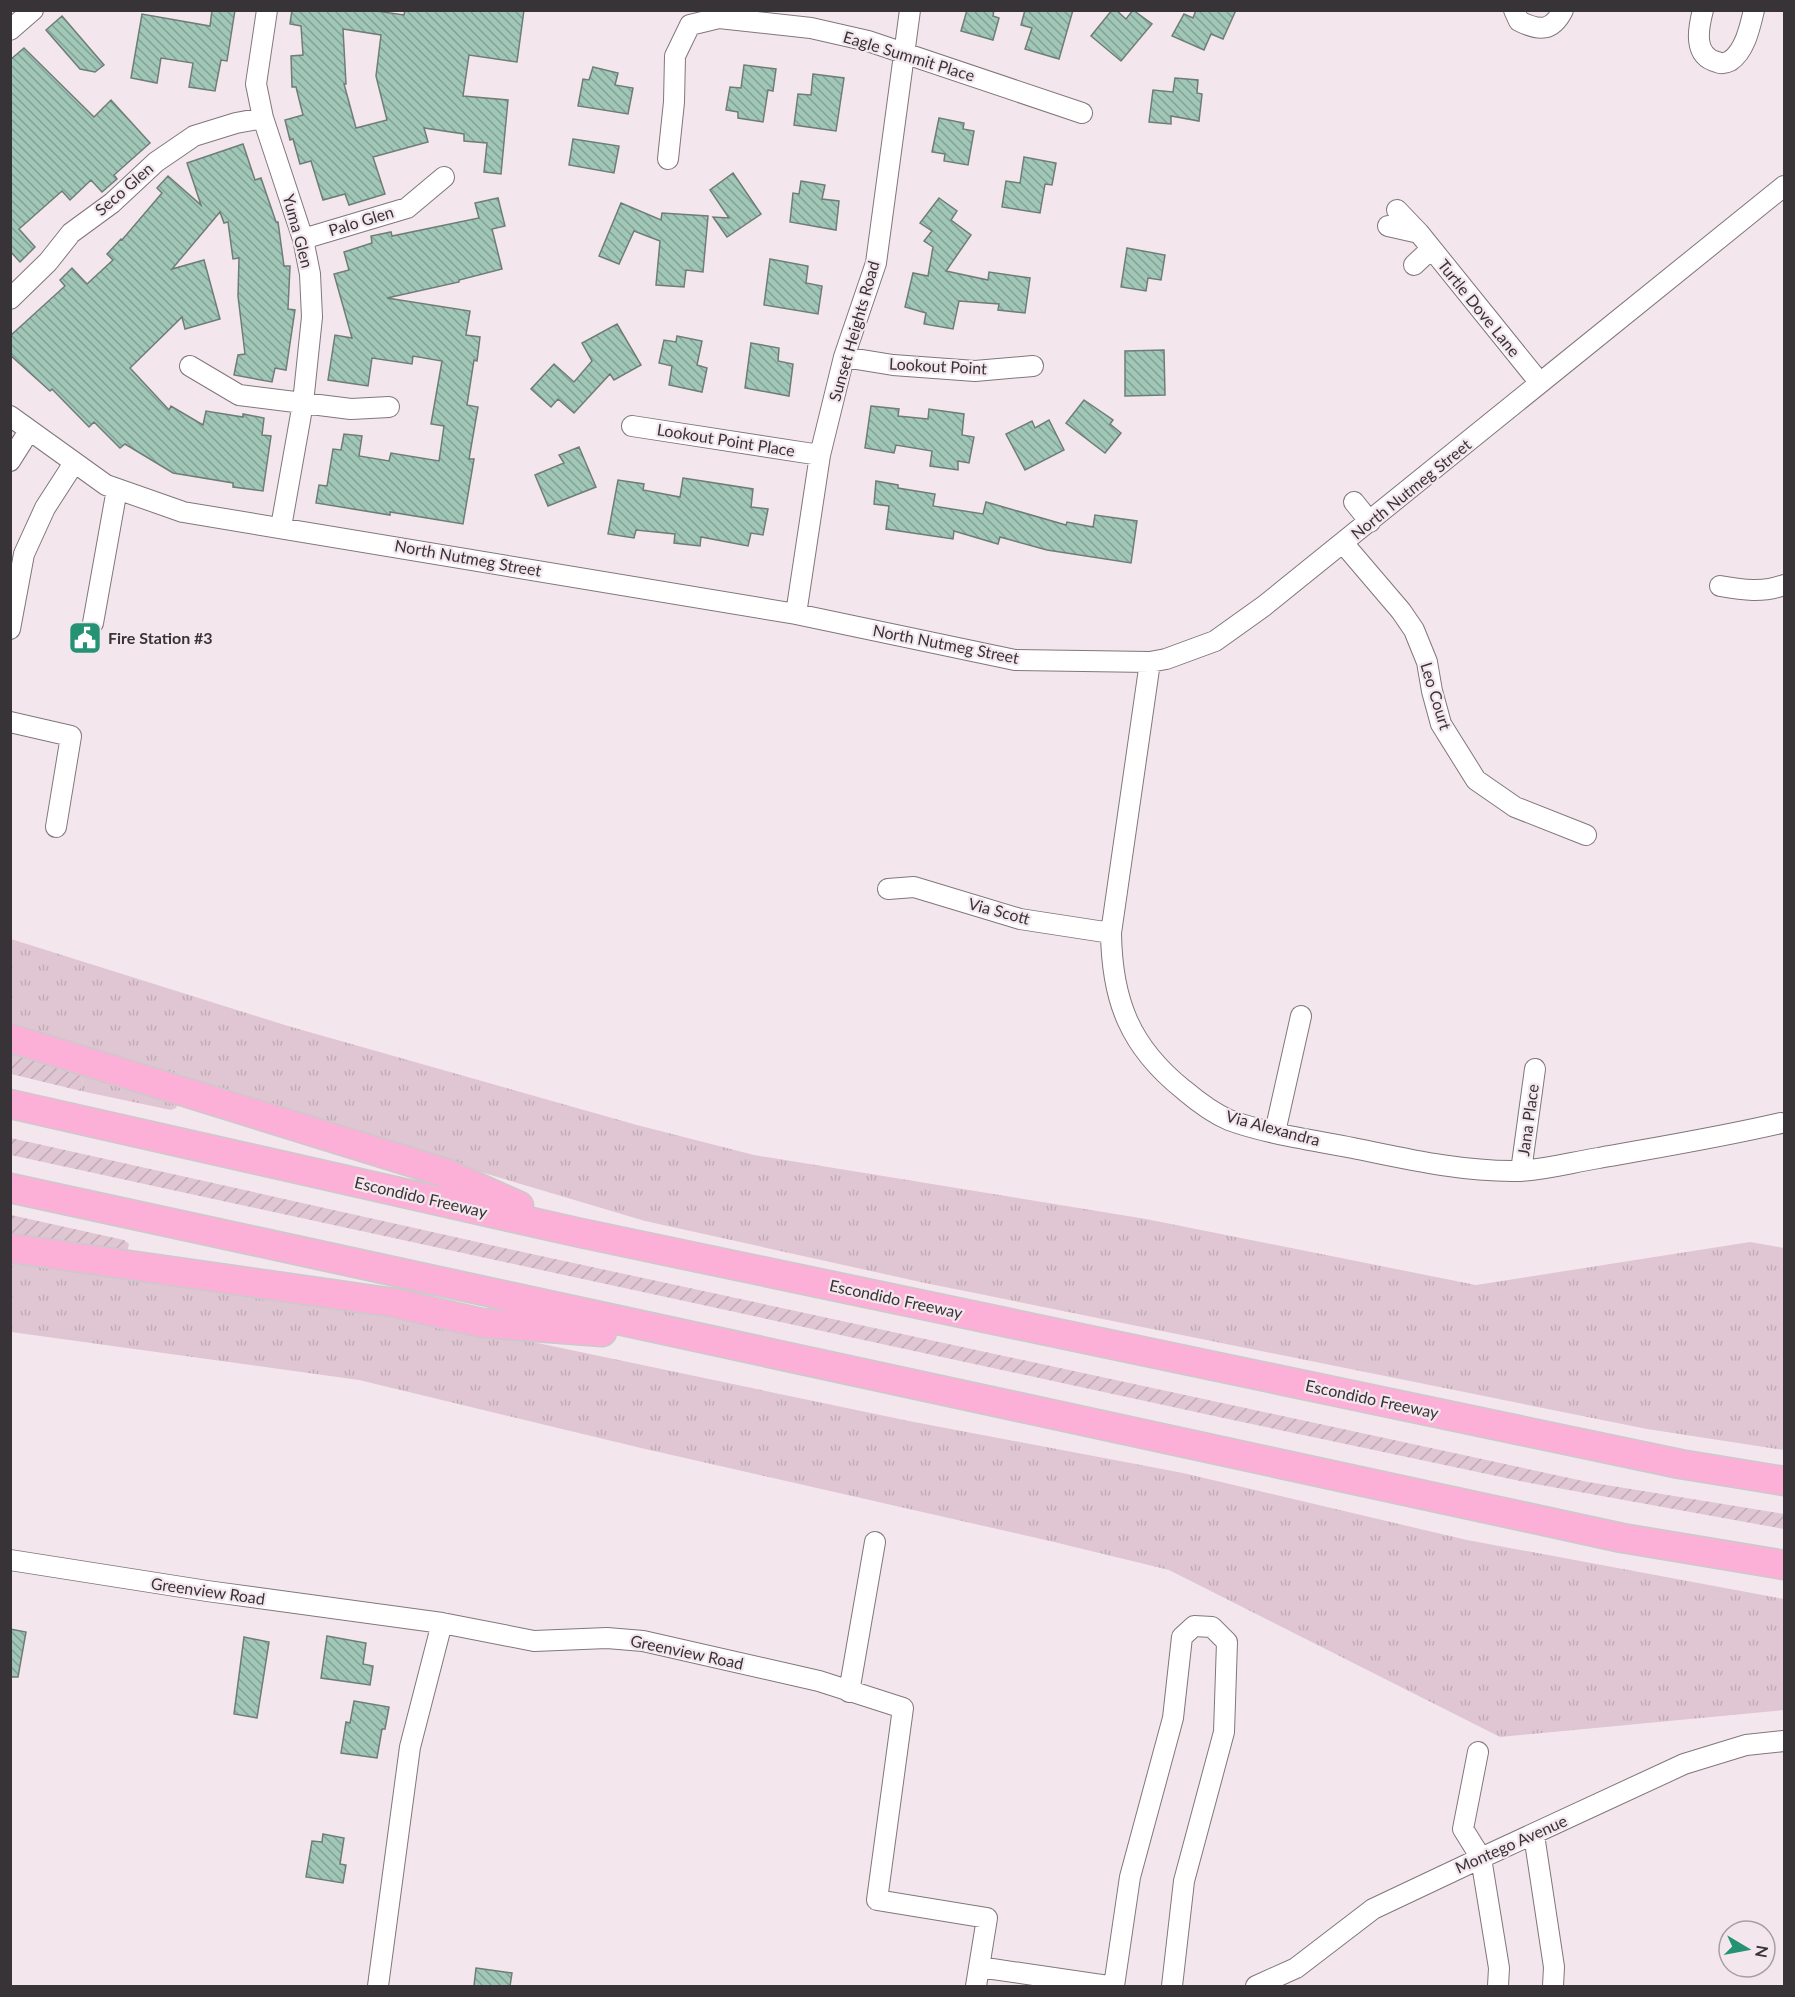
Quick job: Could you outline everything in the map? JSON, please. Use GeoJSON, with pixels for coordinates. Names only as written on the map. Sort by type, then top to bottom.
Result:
{"type":"FeatureCollection","features":[{"type":"Feature","properties":{"kind":"highway"},"geometry":{"type":"LineString","coordinates":[[10,1038],[443,1172],[576,1232]]}},
{"type":"Feature","properties":{"kind":"highway","name":"Escondido Freeway"},"geometry":{"type":"LineString","coordinates":[[10,1104],[576,1232],[1680,1464],[1785,1481]]}},
{"type":"Feature","properties":{"kind":"highway"},"geometry":{"type":"LineString","coordinates":[[10,1188],[1611,1535],[1785,1565]]}},
{"type":"Feature","properties":{"kind":"highway"},"geometry":{"type":"LineString","coordinates":[[10,1248],[395,1303],[482,1323],[700,1339]]}},
{"type":"Feature","properties":{"kind":"street"},"geometry":{"type":"LineString","coordinates":[[10,30],[33,10]]}},
{"type":"Feature","properties":{"kind":"street","name":"Yuma Glen"},"geometry":{"type":"LineString","coordinates":[[267,10],[256,84],[263,118],[303,238],[310,274],[312,317],[303,403],[281,527]]}},
{"type":"Feature","properties":{"kind":"street","name":"Sunset Heights Road"},"geometry":{"type":"LineString","coordinates":[[796,614],[820,455],[844,357],[876,262],[910,10]]}},
{"type":"Feature","properties":{"kind":"street"},"geometry":{"type":"LineString","coordinates":[[1515,10],[1519,21],[1540,28],[1550,26],[1558,20],[1563,10]]}},
{"type":"Feature","properties":{"kind":"street"},"geometry":{"type":"LineString","coordinates":[[1703,10],[1698,38],[1702,52],[1710,61],[1722,64],[1739,51],[1754,10]]}},
{"type":"Feature","properties":{"kind":"street","name":"Eagle Summit Place"},"geometry":{"type":"LineString","coordinates":[[668,159],[674,102],[675,56],[690,25],[719,18],[811,28],[868,40],[1082,113]]}},
{"type":"Feature","properties":{"kind":"street","name":"Seco Glen"},"geometry":{"type":"LineString","coordinates":[[10,299],[48,262],[71,233],[112,203],[156,162],[194,136],[236,123],[263,118]]}},
{"type":"Feature","properties":{"kind":"street","name":"Palo Glen"},"geometry":{"type":"LineString","coordinates":[[303,238],[407,208],[444,177]]}},
{"type":"Feature","properties":{"kind":"street","name":"North Nutmeg Street"},"geometry":{"type":"LineString","coordinates":[[10,416],[106,485],[183,512],[796,614],[1015,660],[1150,662],[1166,659],[1215,641],[1240,616],[1370,522],[1785,186]]}},
{"type":"Feature","properties":{"kind":"street","name":"Turtle Dove Lane"},"geometry":{"type":"LineString","coordinates":[[1392,218],[1419,233],[1540,383]]}},
{"type":"Feature","properties":{"kind":"street"},"geometry":{"type":"LineString","coordinates":[[1414,265],[1431,249]]}},
{"type":"Feature","properties":{"kind":"street","name":"Lookout Point"},"geometry":{"type":"LineString","coordinates":[[844,357],[893,365],[975,371],[1034,366]]}},
{"type":"Feature","properties":{"kind":"street"},"geometry":{"type":"LineString","coordinates":[[190,366],[239,395],[351,409],[389,407]]}},
{"type":"Feature","properties":{"kind":"street","name":"Lookout Point Place"},"geometry":{"type":"LineString","coordinates":[[632,426],[820,455]]}},
{"type":"Feature","properties":{"kind":"street"},"geometry":{"type":"LineString","coordinates":[[10,461],[29,431]]}},
{"type":"Feature","properties":{"kind":"street"},"geometry":{"type":"LineString","coordinates":[[10,629],[24,554],[45,508],[74,463]]}},
{"type":"Feature","properties":{"kind":"street"},"geometry":{"type":"LineString","coordinates":[[93,623],[117,489]]}},
{"type":"Feature","properties":{"kind":"street"},"geometry":{"type":"LineString","coordinates":[[1354,502],[1370,522]]}},
{"type":"Feature","properties":{"kind":"street","name":"Leo Court"},"geometry":{"type":"LineString","coordinates":[[1343,543],[1401,611],[1414,630],[1427,662],[1441,724],[1476,780],[1515,807],[1586,835]]}},
{"type":"Feature","properties":{"kind":"street"},"geometry":{"type":"LineString","coordinates":[[1720,586],[1749,591],[1774,589],[1785,585]]}},
{"type":"Feature","properties":{"kind":"street","name":"Via Alexandra"},"geometry":{"type":"LineString","coordinates":[[1150,662],[1111,933],[1111,962],[1120,1006],[1132,1033],[1149,1058],[1167,1077],[1200,1103],[1229,1119],[1275,1132],[1422,1162],[1480,1170],[1521,1171],[1714,1138],[1781,1123]]}},
{"type":"Feature","properties":{"kind":"street"},"geometry":{"type":"LineString","coordinates":[[10,722],[71,736],[56,827]]}},
{"type":"Feature","properties":{"kind":"street","name":"Via Scott"},"geometry":{"type":"LineString","coordinates":[[888,889],[914,887],[1020,919],[1111,933]]}},
{"type":"Feature","properties":{"kind":"street"},"geometry":{"type":"LineString","coordinates":[[1275,1132],[1301,1016]]}},
{"type":"Feature","properties":{"kind":"street","name":"Jana Place"},"geometry":{"type":"LineString","coordinates":[[1521,1171],[1535,1069]]}},
{"type":"Feature","properties":{"kind":"street"},"geometry":{"type":"LineString","coordinates":[[849,1692],[875,1542]]}},
{"type":"Feature","properties":{"kind":"street","name":"Greenview Road"},"geometry":{"type":"LineString","coordinates":[[10,1560],[207,1592],[442,1623],[534,1641],[607,1638],[643,1641],[819,1681],[903,1708],[877,1900],[987,1918],[977,1977]]}},
{"type":"Feature","properties":{"kind":"street"},"geometry":{"type":"LineString","coordinates":[[378,1986],[410,1747],[442,1623]]}},
{"type":"Feature","properties":{"kind":"street"},"geometry":{"type":"LineString","coordinates":[[1114,1986],[1130,1877],[1173,1718],[1182,1637],[1194,1626],[1212,1628],[1227,1641],[1224,1732],[1184,1881],[1172,1986]]}},
{"type":"Feature","properties":{"kind":"street","name":"Montego Avenue"},"geometry":{"type":"LineString","coordinates":[[1256,1986],[1296,1968],[1373,1909],[1480,1858],[1684,1764],[1746,1745],[1785,1741]]}},
{"type":"Feature","properties":{"kind":"street"},"geometry":{"type":"LineString","coordinates":[[1478,1752],[1463,1829],[1480,1858],[1498,1968],[1497,1986]]}},
{"type":"Feature","properties":{"kind":"street"},"geometry":{"type":"LineString","coordinates":[[1534,1834],[1554,1966],[1553,1986]]}},
{"type":"Feature","properties":{"kind":"street"},"geometry":{"type":"LineString","coordinates":[[977,1977],[1108,1986]]}},
{"type":"Feature","properties":{"kind":"green space"},"geometry":{"type":"Polygon","coordinates":[[[11,939],[288,1026],[637,1125],[754,1155],[1146,1219],[1476,1285],[1750,1242],[1784,1248],[1784,1450],[1647,1429],[925,1283],[645,1221],[292,1116],[11,1022],[11,939]]]}},
{"type":"Feature","properties":{"kind":"green space"},"geometry":{"type":"Polygon","coordinates":[[[11,1048],[84,1071],[81,1091],[11,1074],[11,1048]]]}},
{"type":"Feature","properties":{"kind":"green space"},"geometry":{"type":"Polygon","coordinates":[[[84,1071],[178,1103],[176,1108],[171,1110],[81,1091],[84,1071]]]}},
{"type":"Feature","properties":{"kind":"green space"},"geometry":{"type":"Polygon","coordinates":[[[11,1138],[518,1251],[1588,1482],[1784,1514],[1784,1529],[1530,1483],[11,1155],[11,1138]]]}},
{"type":"Feature","properties":{"kind":"green space"},"geometry":{"type":"Polygon","coordinates":[[[11,1215],[124,1240],[129,1244],[127,1253],[11,1239],[11,1215]]]}},
{"type":"Feature","properties":{"kind":"green space"},"geometry":{"type":"Polygon","coordinates":[[[10,1263],[401,1319],[528,1341],[909,1421],[1183,1473],[1467,1540],[1784,1599],[1784,1710],[1500,1737],[1169,1570],[641,1448],[359,1380],[11,1332],[10,1263]]]}},
{"type":"Feature","properties":{"kind":"building"},"geometry":{"type":"Polygon","coordinates":[[[212,10],[235,10],[227,61],[221,60],[215,91],[189,87],[193,63],[161,58],[157,83],[131,78],[142,14],[210,26],[212,10]]]}},
{"type":"Feature","properties":{"kind":"building"},"geometry":{"type":"Polygon","coordinates":[[[292,10],[369,10],[404,15],[405,10],[524,10],[517,62],[469,55],[463,96],[508,100],[501,174],[484,172],[487,143],[464,141],[464,134],[424,128],[428,142],[373,157],[385,194],[349,205],[345,194],[323,200],[311,161],[300,164],[285,120],[303,115],[296,87],[292,87],[291,56],[303,55],[301,26],[290,24],[292,10]],[[343,29],[346,84],[344,84],[356,128],[387,120],[376,76],[381,35],[343,29]]]}},
{"type":"Feature","properties":{"kind":"building"},"geometry":{"type":"Polygon","coordinates":[[[967,10],[994,10],[993,16],[999,18],[993,40],[961,31],[967,10]]]}},
{"type":"Feature","properties":{"kind":"building"},"geometry":{"type":"Polygon","coordinates":[[[1025,10],[1073,10],[1059,59],[1025,49],[1032,28],[1021,25],[1025,10]]]}},
{"type":"Feature","properties":{"kind":"building"},"geometry":{"type":"Polygon","coordinates":[[[1112,10],[1116,10],[1126,19],[1133,10],[1152,24],[1121,61],[1091,36],[1112,10]]]}},
{"type":"Feature","properties":{"kind":"building"},"geometry":{"type":"Polygon","coordinates":[[[1196,10],[1236,10],[1223,39],[1211,34],[1204,50],[1172,36],[1184,14],[1193,18],[1196,10]]]}},
{"type":"Feature","properties":{"kind":"building"},"geometry":{"type":"Polygon","coordinates":[[[62,16],[104,65],[95,72],[80,69],[46,30],[62,16]]]}},
{"type":"Feature","properties":{"kind":"building"},"geometry":{"type":"Polygon","coordinates":[[[24,48],[94,117],[111,100],[150,143],[114,175],[117,179],[102,192],[91,180],[70,200],[62,191],[19,229],[35,247],[20,262],[10,251],[10,60],[24,48]]]}},
{"type":"Feature","properties":{"kind":"building"},"geometry":{"type":"Polygon","coordinates":[[[744,65],[776,69],[773,91],[768,90],[763,122],[738,118],[738,112],[726,110],[730,87],[741,88],[744,65]]]}},
{"type":"Feature","properties":{"kind":"building"},"geometry":{"type":"Polygon","coordinates":[[[593,67],[618,73],[615,85],[633,88],[628,114],[578,106],[583,79],[589,80],[593,67]]]}},
{"type":"Feature","properties":{"kind":"building"},"geometry":{"type":"Polygon","coordinates":[[[813,74],[844,78],[836,131],[794,125],[798,94],[811,95],[813,74]]]}},
{"type":"Feature","properties":{"kind":"building"},"geometry":{"type":"Polygon","coordinates":[[[1175,78],[1198,80],[1197,93],[1202,94],[1199,121],[1171,116],[1171,124],[1149,122],[1153,90],[1173,92],[1175,78]]]}},
{"type":"Feature","properties":{"kind":"building"},"geometry":{"type":"Polygon","coordinates":[[[939,118],[964,123],[963,129],[974,131],[968,165],[944,161],[945,154],[932,152],[939,118]]]}},
{"type":"Feature","properties":{"kind":"building"},"geometry":{"type":"Polygon","coordinates":[[[573,139],[619,146],[614,173],[569,165],[573,139]]]}},
{"type":"Feature","properties":{"kind":"building"},"geometry":{"type":"Polygon","coordinates":[[[243,144],[255,180],[261,178],[276,222],[278,222],[284,266],[290,266],[288,309],[295,310],[286,370],[275,368],[272,382],[234,375],[238,355],[245,354],[238,296],[239,258],[233,259],[228,222],[224,223],[220,212],[172,269],[204,260],[220,319],[185,329],[182,317],[130,368],[169,410],[171,406],[203,425],[206,411],[264,418],[262,435],[271,436],[263,491],[233,487],[233,483],[173,473],[125,444],[120,448],[94,422],[89,427],[52,389],[50,391],[10,355],[10,336],[65,286],[60,280],[72,268],[87,284],[113,260],[107,254],[162,193],[157,188],[168,176],[201,205],[187,163],[243,144]]]}},
{"type":"Feature","properties":{"kind":"building"},"geometry":{"type":"Polygon","coordinates":[[[1024,157],[1056,163],[1052,185],[1045,184],[1040,213],[1002,207],[1006,181],[1020,183],[1024,157]]]}},
{"type":"Feature","properties":{"kind":"building"},"geometry":{"type":"Polygon","coordinates":[[[733,173],[761,214],[727,237],[713,217],[729,218],[710,190],[733,173]]]}},
{"type":"Feature","properties":{"kind":"building"},"geometry":{"type":"Polygon","coordinates":[[[801,181],[825,185],[822,199],[839,201],[836,230],[790,222],[793,193],[799,194],[801,181]]]}},
{"type":"Feature","properties":{"kind":"building"},"geometry":{"type":"Polygon","coordinates":[[[498,198],[505,226],[492,229],[502,269],[459,280],[459,282],[387,298],[470,311],[466,335],[480,337],[467,405],[478,407],[469,459],[474,459],[463,524],[316,503],[319,485],[327,486],[333,449],[341,450],[344,434],[362,436],[359,456],[389,461],[391,453],[439,461],[444,426],[431,424],[442,361],[413,356],[412,364],[372,358],[368,386],[328,380],[335,335],[352,338],[334,274],[349,270],[344,252],[372,243],[371,236],[391,232],[392,236],[479,218],[475,203],[498,198]]]}},
{"type":"Feature","properties":{"kind":"building"},"geometry":{"type":"Polygon","coordinates":[[[939,198],[957,211],[951,220],[971,235],[946,271],[988,280],[989,272],[1030,278],[1025,313],[998,310],[999,304],[959,301],[953,329],[924,324],[926,313],[905,307],[913,273],[928,276],[933,247],[924,241],[932,231],[920,223],[939,198]]]}},
{"type":"Feature","properties":{"kind":"building"},"geometry":{"type":"Polygon","coordinates":[[[621,203],[661,220],[662,213],[708,216],[703,272],[686,270],[684,287],[656,285],[660,241],[634,231],[619,264],[599,256],[621,203]]]}},
{"type":"Feature","properties":{"kind":"building"},"geometry":{"type":"Polygon","coordinates":[[[1127,248],[1165,255],[1161,280],[1148,278],[1146,291],[1121,287],[1127,248]]]}},
{"type":"Feature","properties":{"kind":"building"},"geometry":{"type":"Polygon","coordinates":[[[770,259],[808,266],[806,283],[822,286],[818,314],[764,305],[770,259]]]}},
{"type":"Feature","properties":{"kind":"building"},"geometry":{"type":"Polygon","coordinates":[[[617,324],[641,365],[614,380],[610,374],[574,413],[558,399],[551,407],[531,389],[554,364],[574,382],[592,361],[582,343],[617,324]]]}},
{"type":"Feature","properties":{"kind":"building"},"geometry":{"type":"Polygon","coordinates":[[[677,336],[702,341],[697,365],[707,368],[702,392],[669,385],[672,366],[659,363],[664,340],[676,342],[677,336]]]}},
{"type":"Feature","properties":{"kind":"building"},"geometry":{"type":"Polygon","coordinates":[[[751,343],[779,348],[778,361],[793,364],[789,396],[745,388],[751,343]]]}},
{"type":"Feature","properties":{"kind":"building"},"geometry":{"type":"Polygon","coordinates":[[[1164,350],[1165,395],[1125,396],[1125,351],[1164,350]]]}},
{"type":"Feature","properties":{"kind":"building"},"geometry":{"type":"Polygon","coordinates":[[[1084,400],[1113,420],[1110,424],[1121,433],[1105,453],[1066,423],[1084,400]]]}},
{"type":"Feature","properties":{"kind":"building"},"geometry":{"type":"Polygon","coordinates":[[[871,406],[899,409],[898,416],[928,419],[929,409],[964,414],[962,435],[974,437],[969,463],[958,461],[958,470],[930,466],[932,451],[896,445],[894,453],[865,448],[871,406]]]}},
{"type":"Feature","properties":{"kind":"building"},"geometry":{"type":"Polygon","coordinates":[[[1049,420],[1064,450],[1025,470],[1006,434],[1032,421],[1035,428],[1049,420]]]}},
{"type":"Feature","properties":{"kind":"building"},"geometry":{"type":"Polygon","coordinates":[[[579,447],[596,487],[548,506],[535,475],[564,463],[559,455],[579,447]]]}},
{"type":"Feature","properties":{"kind":"building"},"geometry":{"type":"Polygon","coordinates":[[[683,478],[753,489],[751,507],[768,509],[763,535],[751,533],[748,546],[701,537],[700,546],[674,543],[675,534],[636,530],[634,538],[608,534],[618,480],[644,484],[643,490],[680,497],[683,478]]]}},
{"type":"Feature","properties":{"kind":"building"},"geometry":{"type":"Polygon","coordinates":[[[876,481],[898,485],[898,488],[935,494],[933,506],[983,514],[986,502],[1066,525],[1067,522],[1093,527],[1095,515],[1137,521],[1131,563],[1047,550],[1000,537],[998,544],[954,531],[953,539],[886,529],[889,506],[874,504],[876,481]]]}},
{"type":"Feature","properties":{"kind":"building"},"geometry":{"type":"Polygon","coordinates":[[[10,1629],[26,1632],[18,1677],[10,1677],[10,1629]]]}},
{"type":"Feature","properties":{"kind":"building"},"geometry":{"type":"Polygon","coordinates":[[[327,1636],[366,1643],[363,1664],[373,1666],[370,1685],[321,1678],[327,1636]]]}},
{"type":"Feature","properties":{"kind":"building"},"geometry":{"type":"Polygon","coordinates":[[[244,1637],[269,1642],[257,1718],[234,1714],[244,1637]]]}},
{"type":"Feature","properties":{"kind":"building"},"geometry":{"type":"Polygon","coordinates":[[[354,1701],[389,1707],[377,1758],[341,1753],[346,1722],[350,1723],[354,1701]]]}},
{"type":"Feature","properties":{"kind":"building"},"geometry":{"type":"Polygon","coordinates":[[[323,1834],[344,1838],[340,1864],[346,1865],[343,1883],[306,1877],[312,1841],[322,1842],[323,1834]]]}},
{"type":"Feature","properties":{"kind":"building"},"geometry":{"type":"Polygon","coordinates":[[[476,1968],[512,1973],[510,1986],[474,1986],[476,1968]]]}},
{"type":"Feature","properties":{"kind":"place","name":"Fire Station #3"},"geometry":{"type":"Point","coordinates":[85,638]}}]}
